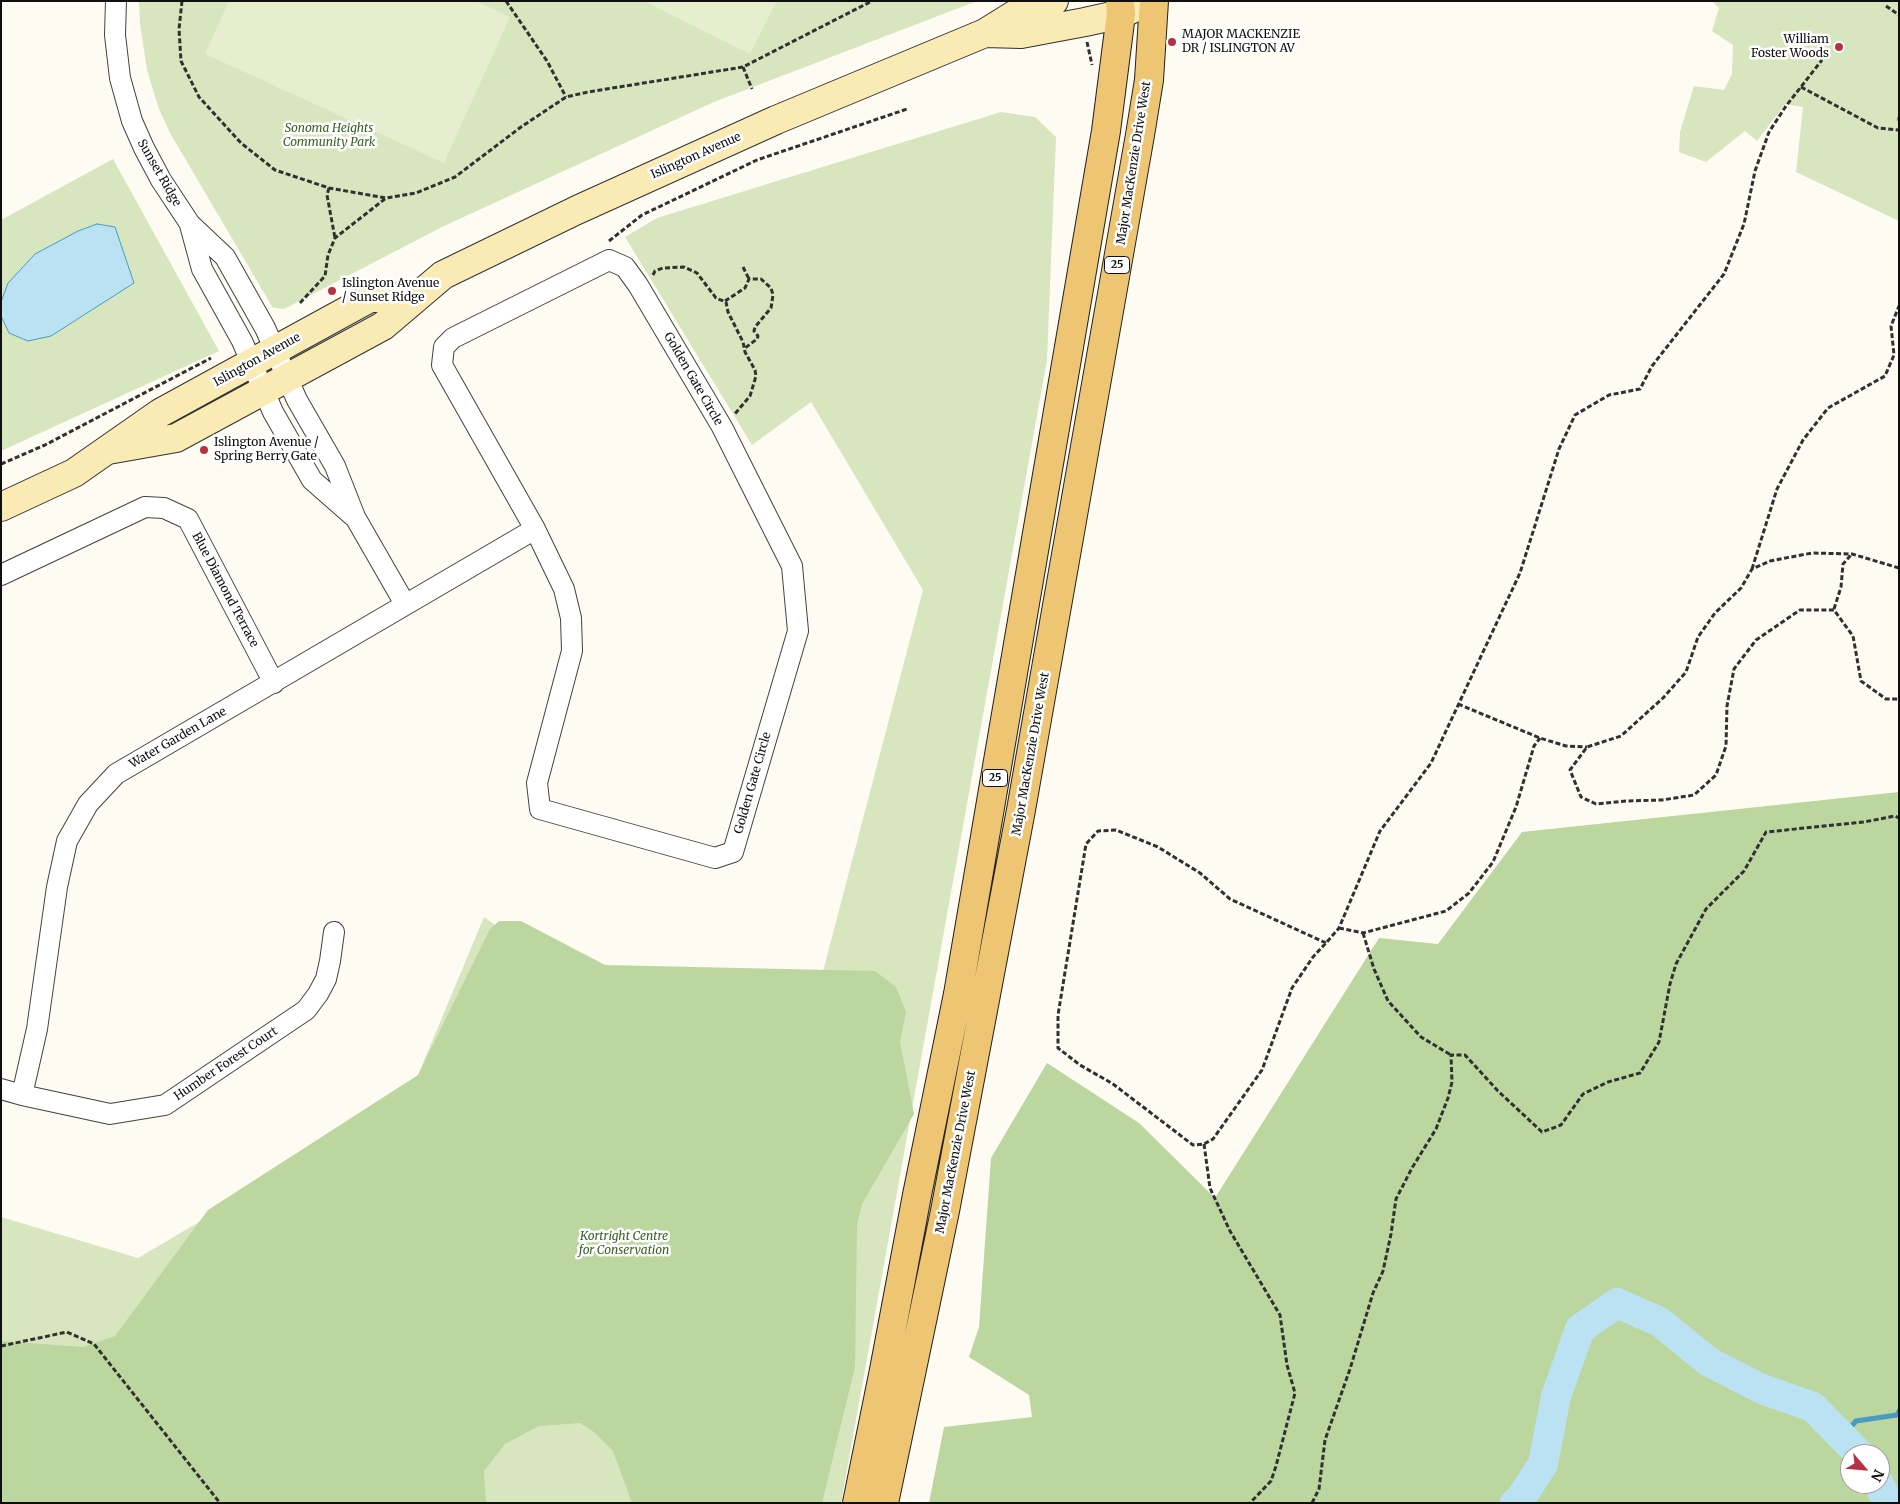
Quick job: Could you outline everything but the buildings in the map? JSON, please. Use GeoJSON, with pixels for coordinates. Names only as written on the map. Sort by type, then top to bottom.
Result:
{"type":"FeatureCollection","features":[{"type":"Feature","properties":{"kind":"main road","name":"Islington Avenue"},"geometry":{"type":"LineString","coordinates":[[108,450],[176,438],[383,326],[443,276],[576,210],[776,120],[986,33],[1014,15],[1054,1]]}},
{"type":"Feature","properties":{"kind":"main road","name":"Islington Avenue"},"geometry":{"type":"LineString","coordinates":[[986,33],[1021,34],[1150,1]]}},
{"type":"Feature","properties":{"kind":"main road","name":"Major MacKenzie Drive West"},"geometry":{"type":"LineString","coordinates":[[884,1503],[946,1211],[1038,716],[1140,136],[1148,80],[1154,1]]}},
{"type":"Feature","properties":{"kind":"main road","name":"25"},"geometry":{"type":"LineString","coordinates":[[856,1503],[958,994],[1105,141],[1121,8]]}},
{"type":"Feature","properties":{"kind":"main road","name":"Islington Avenue"},"geometry":{"type":"LineString","coordinates":[[1,507],[74,473],[160,413],[370,298],[416,297]]}},
{"type":"Feature","properties":{"kind":"street","name":"Sunset Ridge"},"geometry":{"type":"LineString","coordinates":[[116,1],[115,35],[120,78],[132,121],[144,148],[161,180],[190,224],[225,258],[265,328],[297,400],[335,466],[355,517]]}},
{"type":"Feature","properties":{"kind":"street","name":"Sunset Ridge"},"geometry":{"type":"LineString","coordinates":[[190,224],[202,269],[242,341],[273,412],[312,480],[355,517]]}},
{"type":"Feature","properties":{"kind":"street","name":"Golden Gate Circle"},"geometry":{"type":"LineString","coordinates":[[609,260],[625,267],[638,284],[722,427],[792,566],[798,631],[733,852],[715,858],[540,809],[537,783],[572,651],[571,618],[564,589],[535,530],[442,365],[444,347],[453,338],[609,260]]}},
{"type":"Feature","properties":{"kind":"street","name":"Blue Diamond Terrace"},"geometry":{"type":"LineString","coordinates":[[1,575],[145,507],[164,508],[188,519],[274,682]]}},
{"type":"Feature","properties":{"kind":"street"},"geometry":{"type":"LineString","coordinates":[[355,517],[406,604]]}},
{"type":"Feature","properties":{"kind":"street","name":"Water Garden Lane"},"geometry":{"type":"LineString","coordinates":[[22,1095],[37,1028],[56,888],[67,841],[88,804],[116,774],[535,530]]}},
{"type":"Feature","properties":{"kind":"street","name":"Humber Forest Court"},"geometry":{"type":"LineString","coordinates":[[1,1089],[110,1114],[165,1105],[306,1010],[318,994],[326,978],[334,932]]}},
{"type":"Feature","properties":{"kind":"path"},"geometry":{"type":"LineString","coordinates":[[182,1],[179,29],[181,61],[199,97],[241,143],[275,170],[329,188],[386,198],[416,193],[455,176],[521,127],[566,97],[743,67],[872,1]]}},
{"type":"Feature","properties":{"kind":"path"},"geometry":{"type":"LineString","coordinates":[[506,1],[548,61],[566,97]]}},
{"type":"Feature","properties":{"kind":"path"},"geometry":{"type":"LineString","coordinates":[[1886,6],[1899,15]]}},
{"type":"Feature","properties":{"kind":"path"},"geometry":{"type":"LineString","coordinates":[[1326,943],[1230,899],[1200,873],[1158,847],[1116,830],[1098,831],[1086,844],[1058,1014],[1058,1048],[1080,1065],[1113,1084],[1193,1145],[1204,1144],[1213,1139],[1262,1070],[1292,988],[1312,957],[1326,943],[1339,928],[1380,831],[1431,763],[1520,573],[1560,449],[1576,415],[1609,395],[1640,389],[1652,366],[1724,274],[1744,224],[1755,171],[1769,132],[1822,60]]}},
{"type":"Feature","properties":{"kind":"path"},"geometry":{"type":"LineString","coordinates":[[743,67],[752,89]]}},
{"type":"Feature","properties":{"kind":"path"},"geometry":{"type":"LineString","coordinates":[[1801,87],[1878,128],[1899,130]]}},
{"type":"Feature","properties":{"kind":"path"},"geometry":{"type":"LineString","coordinates":[[609,241],[642,216],[757,160],[906,109]]}},
{"type":"Feature","properties":{"kind":"path"},"geometry":{"type":"LineString","coordinates":[[329,188],[328,195],[335,238]]}},
{"type":"Feature","properties":{"kind":"path"},"geometry":{"type":"LineString","coordinates":[[300,303],[325,276],[328,255],[335,238],[386,198]]}},
{"type":"Feature","properties":{"kind":"path"},"geometry":{"type":"LineString","coordinates":[[651,277],[655,271],[663,268],[684,267],[696,273],[716,298],[726,302]]}},
{"type":"Feature","properties":{"kind":"path"},"geometry":{"type":"LineString","coordinates":[[743,268],[750,278]]}},
{"type":"Feature","properties":{"kind":"path"},"geometry":{"type":"LineString","coordinates":[[726,302],[744,288],[750,278]]}},
{"type":"Feature","properties":{"kind":"path"},"geometry":{"type":"LineString","coordinates":[[745,348],[757,339],[758,336],[754,331],[771,308],[773,299],[771,288],[765,282],[750,278]]}},
{"type":"Feature","properties":{"kind":"path"},"geometry":{"type":"LineString","coordinates":[[722,427],[750,396],[755,382],[755,370],[746,357],[745,348],[728,312],[726,302]]}},
{"type":"Feature","properties":{"kind":"path"},"geometry":{"type":"LineString","coordinates":[[1458,704],[1540,738],[1566,746],[1587,747],[1621,736],[1663,698],[1686,672],[1698,637],[1714,613],[1741,588],[1752,569],[1777,489],[1803,440],[1828,408],[1885,376],[1894,355],[1892,326],[1899,306]]}},
{"type":"Feature","properties":{"kind":"path"},"geometry":{"type":"LineString","coordinates":[[1,464],[45,446],[212,357]]}},
{"type":"Feature","properties":{"kind":"path"},"geometry":{"type":"LineString","coordinates":[[1752,569],[1770,561],[1812,553],[1852,554],[1899,568]]}},
{"type":"Feature","properties":{"kind":"path"},"geometry":{"type":"LineString","coordinates":[[1834,610],[1841,587],[1843,564],[1852,554]]}},
{"type":"Feature","properties":{"kind":"path"},"geometry":{"type":"LineString","coordinates":[[1587,747],[1570,770],[1581,797],[1596,804],[1662,800],[1694,795],[1716,775],[1726,746],[1727,706],[1734,669],[1756,640],[1800,610],[1834,610]]}},
{"type":"Feature","properties":{"kind":"path"},"geometry":{"type":"LineString","coordinates":[[1834,610],[1853,636],[1861,681],[1886,699],[1899,699]]}},
{"type":"Feature","properties":{"kind":"path"},"geometry":{"type":"LineString","coordinates":[[1339,928],[1363,933],[1446,912],[1469,893],[1493,862],[1516,807],[1534,746],[1540,738]]}},
{"type":"Feature","properties":{"kind":"path"},"geometry":{"type":"LineString","coordinates":[[1363,933],[1374,970],[1388,1001],[1421,1037],[1451,1055],[1465,1055],[1498,1091],[1542,1132],[1561,1125],[1584,1094],[1608,1082],[1640,1073],[1659,1042],[1670,984],[1676,964],[1706,910],[1744,871],[1766,832],[1895,816],[1899,818]]}},
{"type":"Feature","properties":{"kind":"path"},"geometry":{"type":"LineString","coordinates":[[1312,1503],[1319,1489],[1325,1440],[1350,1369],[1373,1293],[1383,1271],[1396,1199],[1436,1129],[1448,1098],[1452,1082],[1451,1055]]}},
{"type":"Feature","properties":{"kind":"path"},"geometry":{"type":"LineString","coordinates":[[1204,1144],[1210,1188],[1230,1231],[1280,1315],[1287,1365],[1295,1393],[1276,1466],[1270,1481],[1250,1503]]}},
{"type":"Feature","properties":{"kind":"path"},"geometry":{"type":"LineString","coordinates":[[1,1346],[67,1332],[94,1344],[220,1503]]}},
{"type":"Feature","properties":{"kind":"green space","name":"Sonoma Heights Community Park"},"geometry":{"type":"Polygon","coordinates":[[[139,1],[977,1],[714,102],[444,226],[282,309],[272,307],[170,133],[159,109],[147,70],[140,24],[139,1]]]}},
{"type":"Feature","properties":{"kind":"green space"},"geometry":{"type":"Polygon","coordinates":[[[229,1],[476,1],[510,17],[444,163],[205,54],[229,1]]]}},
{"type":"Feature","properties":{"kind":"green space"},"geometry":{"type":"Polygon","coordinates":[[[644,1],[777,1],[750,54],[644,1]]]}},
{"type":"Feature","properties":{"kind":"green space"},"geometry":{"type":"Polygon","coordinates":[[[1712,1],[1899,1],[1899,221],[1796,172],[1803,107],[1785,104],[1757,141],[1745,131],[1706,162],[1679,152],[1680,132],[1694,86],[1724,90],[1732,74],[1733,45],[1712,31],[1719,8],[1712,1]]]}},
{"type":"Feature","properties":{"kind":"green space","name":"Kortright Centre for Conservation"},"geometry":{"type":"Polygon","coordinates":[[[1001,112],[1035,117],[1056,137],[1047,360],[841,1503],[1,1503],[1,1217],[138,1258],[408,1099],[484,917],[544,961],[816,998],[923,590],[811,402],[752,445],[625,237],[657,218],[1001,112]]]}},
{"type":"Feature","properties":{"kind":"green space"},"geometry":{"type":"Polygon","coordinates":[[[113,159],[219,351],[1,451],[1,220],[113,159]]]}},
{"type":"Feature","properties":{"kind":"green space"},"geometry":{"type":"Polygon","coordinates":[[[1899,792],[1899,1503],[929,1503],[944,1427],[1032,1417],[1029,1395],[969,1357],[979,1327],[991,1158],[1047,1063],[1139,1123],[1215,1198],[1379,938],[1438,944],[1522,832],[1899,792]]]}},
{"type":"Feature","properties":{"kind":"green space","name":"Kortright Centre for Conservation"},"geometry":{"type":"Polygon","coordinates":[[[499,921],[521,921],[605,965],[875,971],[896,987],[906,1012],[900,1042],[914,1114],[862,1204],[857,1225],[855,1367],[822,1503],[632,1503],[613,1451],[594,1432],[580,1423],[539,1426],[505,1444],[484,1471],[486,1503],[1,1503],[1,1341],[83,1347],[115,1336],[208,1210],[418,1075],[490,929],[499,921]]]}},
{"type":"Feature","properties":{"kind":"water"},"geometry":{"type":"Polygon","coordinates":[[[97,224],[115,227],[134,283],[51,336],[28,341],[9,333],[1,316],[1,302],[8,283],[35,254],[78,231],[97,224]]]}},
{"type":"Feature","properties":{"kind":"waterway"},"geometry":{"type":"LineString","coordinates":[[1515,1503],[1521,1498],[1543,1464],[1556,1396],[1580,1329],[1617,1303],[1660,1322],[1709,1362],[1762,1389],[1813,1407],[1849,1444]]}},
{"type":"Feature","properties":{"kind":"waterway"},"geometry":{"type":"LineString","coordinates":[[1842,1437],[1856,1421],[1897,1415],[1899,1411]]}},
{"type":"Feature","properties":{"kind":"waterway"},"geometry":{"type":"LineString","coordinates":[[1884,1494],[1888,1503]]}},
{"type":"Feature","properties":{"kind":"place","name":"MAJOR MACKENZIE DR / ISLINGTON AV"},"geometry":{"type":"Point","coordinates":[1172,42]}},
{"type":"Feature","properties":{"kind":"place","name":"William Foster Woods"},"geometry":{"type":"Point","coordinates":[1839,47]}},
{"type":"Feature","properties":{"kind":"place","name":"Islington Avenue / Sunset Ridge"},"geometry":{"type":"Point","coordinates":[332,291]}},
{"type":"Feature","properties":{"kind":"place","name":"Islington Avenue / Spring Berry Gate"},"geometry":{"type":"Point","coordinates":[204,450]}}]}
